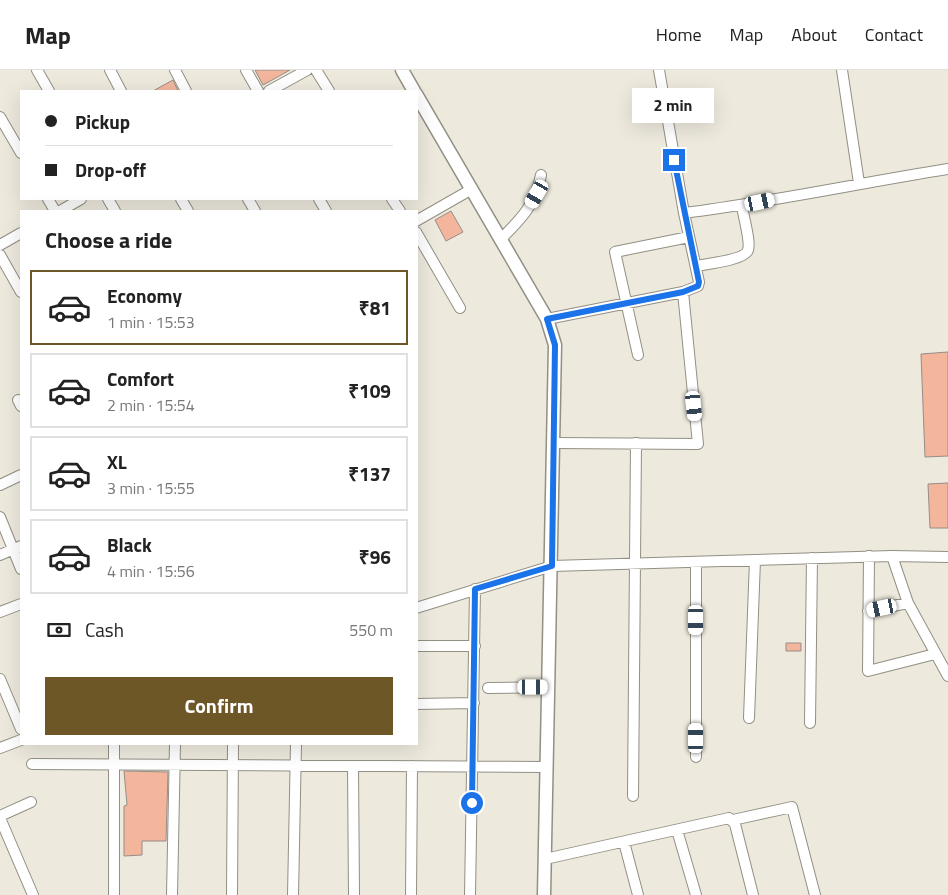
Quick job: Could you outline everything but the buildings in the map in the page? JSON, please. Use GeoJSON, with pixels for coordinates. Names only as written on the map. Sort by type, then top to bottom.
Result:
{"type":"FeatureCollection","features":[{"type":"Feature","properties":{"kind":"main road"},"geometry":{"type":"LineString","coordinates":[[402,70],[413,90]]}},
{"type":"Feature","properties":{"kind":"main road"},"geometry":{"type":"LineString","coordinates":[[418,97],[547,319],[555,345],[544,895]]}},
{"type":"Feature","properties":{"kind":"street"},"geometry":{"type":"LineString","coordinates":[[37,70],[48,90]]}},
{"type":"Feature","properties":{"kind":"street"},"geometry":{"type":"LineString","coordinates":[[110,70],[121,90]]}},
{"type":"Feature","properties":{"kind":"street"},"geometry":{"type":"LineString","coordinates":[[175,70],[185,90]]}},
{"type":"Feature","properties":{"kind":"street"},"geometry":{"type":"LineString","coordinates":[[246,70],[257,90]]}},
{"type":"Feature","properties":{"kind":"street"},"geometry":{"type":"LineString","coordinates":[[271,90],[307,70]]}},
{"type":"Feature","properties":{"kind":"street"},"geometry":{"type":"LineString","coordinates":[[316,70],[328,90]]}},
{"type":"Feature","properties":{"kind":"street"},"geometry":{"type":"LineString","coordinates":[[547,319],[683,292],[698,286],[699,282],[684,213],[659,70]]}},
{"type":"Feature","properties":{"kind":"street"},"geometry":{"type":"LineString","coordinates":[[842,70],[859,183]]}},
{"type":"Feature","properties":{"kind":"street"},"geometry":{"type":"LineString","coordinates":[[0,117],[20,151]]}},
{"type":"Feature","properties":{"kind":"street"},"geometry":{"type":"LineString","coordinates":[[684,213],[742,206],[859,183],[948,169]]}},
{"type":"Feature","properties":{"kind":"street"},"geometry":{"type":"LineString","coordinates":[[501,238],[528,210],[537,194],[541,175]]}},
{"type":"Feature","properties":{"kind":"street"},"geometry":{"type":"LineString","coordinates":[[418,219],[472,189]]}},
{"type":"Feature","properties":{"kind":"street"},"geometry":{"type":"LineString","coordinates":[[62,210],[79,200]]}},
{"type":"Feature","properties":{"kind":"street"},"geometry":{"type":"LineString","coordinates":[[696,266],[740,257],[746,253],[748,245],[742,206]]}},
{"type":"Feature","properties":{"kind":"street"},"geometry":{"type":"LineString","coordinates":[[0,245],[20,234]]}},
{"type":"Feature","properties":{"kind":"street"},"geometry":{"type":"LineString","coordinates":[[418,235],[460,308]]}},
{"type":"Feature","properties":{"kind":"street"},"geometry":{"type":"LineString","coordinates":[[638,355],[615,252],[689,237]]}},
{"type":"Feature","properties":{"kind":"street"},"geometry":{"type":"LineString","coordinates":[[0,255],[20,290]]}},
{"type":"Feature","properties":{"kind":"street"},"geometry":{"type":"LineString","coordinates":[[554,443],[698,444],[683,292]]}},
{"type":"Feature","properties":{"kind":"street"},"geometry":{"type":"LineString","coordinates":[[633,796],[636,443]]}},
{"type":"Feature","properties":{"kind":"street"},"geometry":{"type":"LineString","coordinates":[[0,485],[20,475]]}},
{"type":"Feature","properties":{"kind":"street"},"geometry":{"type":"LineString","coordinates":[[0,517],[18,548],[20,562]]}},
{"type":"Feature","properties":{"kind":"street"},"geometry":{"type":"LineString","coordinates":[[0,555],[18,548]]}},
{"type":"Feature","properties":{"kind":"street"},"geometry":{"type":"LineString","coordinates":[[869,556],[868,671],[935,654]]}},
{"type":"Feature","properties":{"kind":"street"},"geometry":{"type":"LineString","coordinates":[[418,607],[552,566],[869,556],[948,557]]}},
{"type":"Feature","properties":{"kind":"street"},"geometry":{"type":"LineString","coordinates":[[892,556],[908,603],[948,676]]}},
{"type":"Feature","properties":{"kind":"street"},"geometry":{"type":"LineString","coordinates":[[810,723],[812,558]]}},
{"type":"Feature","properties":{"kind":"street"},"geometry":{"type":"LineString","coordinates":[[749,718],[755,560]]}},
{"type":"Feature","properties":{"kind":"street"},"geometry":{"type":"LineString","coordinates":[[696,562],[696,757]]}},
{"type":"Feature","properties":{"kind":"street"},"geometry":{"type":"LineString","coordinates":[[470,895],[475,589]]}},
{"type":"Feature","properties":{"kind":"street"},"geometry":{"type":"LineString","coordinates":[[868,611],[908,603]]}},
{"type":"Feature","properties":{"kind":"street"},"geometry":{"type":"LineString","coordinates":[[0,612],[20,604]]}},
{"type":"Feature","properties":{"kind":"street"},"geometry":{"type":"LineString","coordinates":[[418,646],[475,646]]}},
{"type":"Feature","properties":{"kind":"street"},"geometry":{"type":"LineString","coordinates":[[0,679],[20,727]]}},
{"type":"Feature","properties":{"kind":"street"},"geometry":{"type":"LineString","coordinates":[[488,688],[548,687]]}},
{"type":"Feature","properties":{"kind":"street"},"geometry":{"type":"LineString","coordinates":[[418,704],[474,703]]}},
{"type":"Feature","properties":{"kind":"street"},"geometry":{"type":"LineString","coordinates":[[0,748],[20,740]]}},
{"type":"Feature","properties":{"kind":"street"},"geometry":{"type":"LineString","coordinates":[[114,745],[114,895]]}},
{"type":"Feature","properties":{"kind":"street"},"geometry":{"type":"LineString","coordinates":[[172,895],[175,745]]}},
{"type":"Feature","properties":{"kind":"street"},"geometry":{"type":"LineString","coordinates":[[232,895],[233,745]]}},
{"type":"Feature","properties":{"kind":"street"},"geometry":{"type":"LineString","coordinates":[[293,895],[296,745]]}},
{"type":"Feature","properties":{"kind":"street"},"geometry":{"type":"LineString","coordinates":[[32,764],[546,767]]}},
{"type":"Feature","properties":{"kind":"street"},"geometry":{"type":"LineString","coordinates":[[353,766],[354,895]]}},
{"type":"Feature","properties":{"kind":"street"},"geometry":{"type":"LineString","coordinates":[[411,895],[412,766]]}},
{"type":"Feature","properties":{"kind":"street"},"geometry":{"type":"LineString","coordinates":[[31,802],[0,817],[33,895]]}},
{"type":"Feature","properties":{"kind":"street"},"geometry":{"type":"LineString","coordinates":[[544,859],[726,818],[734,820],[792,807],[815,895]]}},
{"type":"Feature","properties":{"kind":"street"},"geometry":{"type":"LineString","coordinates":[[734,820],[753,895]]}},
{"type":"Feature","properties":{"kind":"street"},"geometry":{"type":"LineString","coordinates":[[677,830],[696,895]]}},
{"type":"Feature","properties":{"kind":"street"},"geometry":{"type":"LineString","coordinates":[[624,842],[638,895]]}},
{"type":"Feature","properties":{"kind":"route"},"geometry":{"type":"LineString","coordinates":[[472,803],[475,589],[552,566],[555,345],[547,319],[683,292],[698,286],[699,282],[674,160]]}}]}
